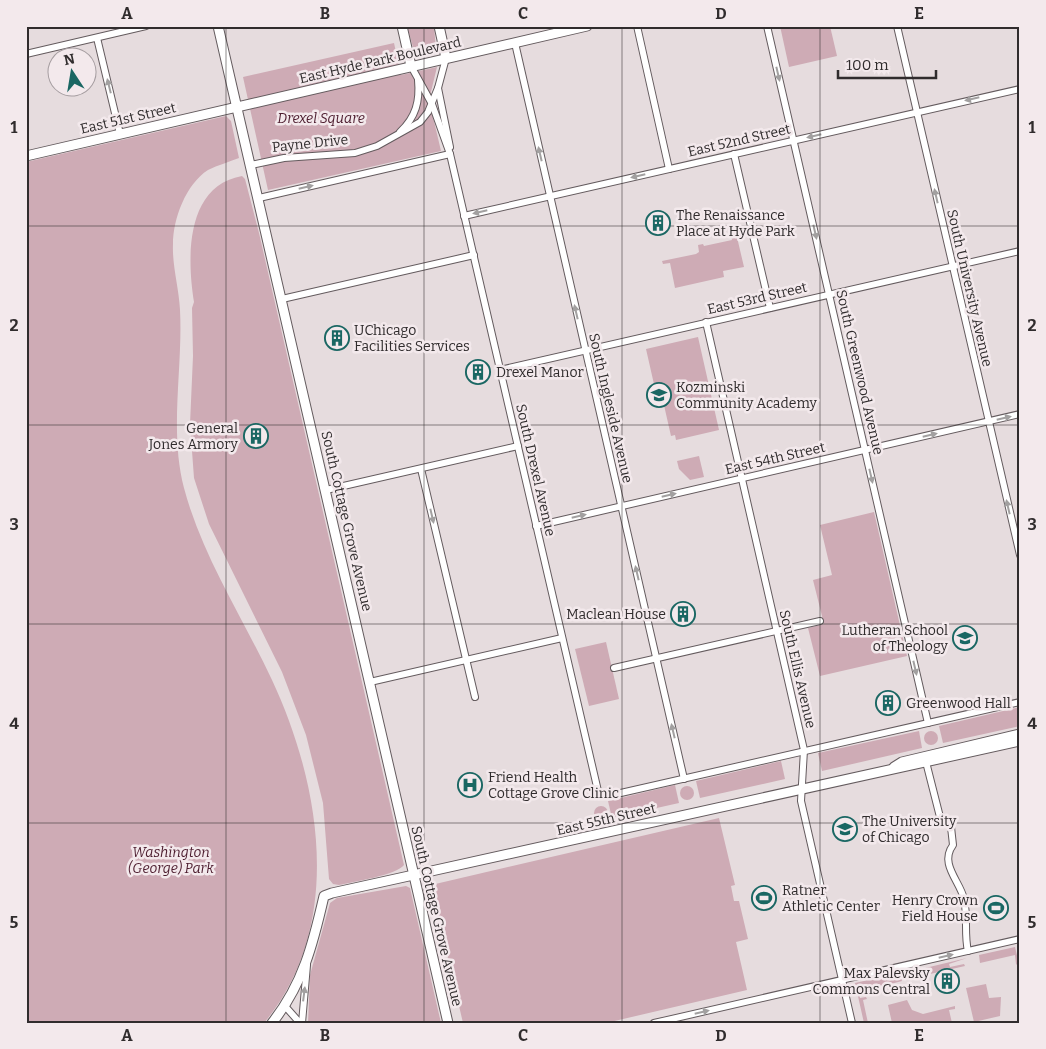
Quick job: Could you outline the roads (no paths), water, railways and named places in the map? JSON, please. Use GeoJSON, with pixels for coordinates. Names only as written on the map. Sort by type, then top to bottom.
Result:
{"type":"FeatureCollection","features":[{"type":"Feature","properties":{"kind":"main road","name":"South Cottage Grove Avenue"},"geometry":{"type":"LineString","coordinates":[[218,26],[448,1023]]}},
{"type":"Feature","properties":{"kind":"main road"},"geometry":{"type":"LineString","coordinates":[[402,26],[412,66]]}},
{"type":"Feature","properties":{"kind":"main road"},"geometry":{"type":"LineString","coordinates":[[439,26],[446,58]]}},
{"type":"Feature","properties":{"kind":"main road","name":"East Hyde Park Boulevard"},"geometry":{"type":"LineString","coordinates":[[237,107],[587,26]]}},
{"type":"Feature","properties":{"kind":"main road","name":"East 51st Street"},"geometry":{"type":"LineString","coordinates":[[26,156],[237,107]]}},
{"type":"Feature","properties":{"kind":"main road","name":"East 55th Street"},"geometry":{"type":"LineString","coordinates":[[306,965],[324,896],[342,890],[894,768],[904,768],[1020,734]]}},
{"type":"Feature","properties":{"kind":"main road","name":"East 55th Street"},"geometry":{"type":"LineString","coordinates":[[926,760],[1020,741]]}},
{"type":"Feature","properties":{"kind":"main road"},"geometry":{"type":"LineString","coordinates":[[272,1023],[295,988],[306,965]]}},
{"type":"Feature","properties":{"kind":"street"},"geometry":{"type":"LineString","coordinates":[[26,54],[146,26]]}},
{"type":"Feature","properties":{"kind":"street"},"geometry":{"type":"LineString","coordinates":[[637,26],[669,169]]}},
{"type":"Feature","properties":{"kind":"street","name":"South Greenwood Avenue"},"geometry":{"type":"LineString","coordinates":[[767,26],[928,723]]}},
{"type":"Feature","properties":{"kind":"street","name":"South University Avenue"},"geometry":{"type":"LineString","coordinates":[[897,26],[1020,555]]}},
{"type":"Feature","properties":{"kind":"street"},"geometry":{"type":"LineString","coordinates":[[97,38],[120,134]]}},
{"type":"Feature","properties":{"kind":"street","name":"South Ingleside Avenue"},"geometry":{"type":"LineString","coordinates":[[515,43],[684,779]]}},
{"type":"Feature","properties":{"kind":"street","name":"South Drexel Avenue"},"geometry":{"type":"LineString","coordinates":[[446,58],[438,88],[450,137],[450,154]]}},
{"type":"Feature","properties":{"kind":"street","name":"South Drexel Avenue"},"geometry":{"type":"LineString","coordinates":[[412,66],[432,104],[450,154],[598,791]]}},
{"type":"Feature","properties":{"kind":"street","name":"South Drexel Avenue"},"geometry":{"type":"LineString","coordinates":[[418,80],[419,102]]}},
{"type":"Feature","properties":{"kind":"street","name":"Payne Drive"},"geometry":{"type":"LineString","coordinates":[[251,165],[290,157],[355,153],[377,146],[420,122],[432,104],[438,88]]}},
{"type":"Feature","properties":{"kind":"street","name":"East 52nd Street"},"geometry":{"type":"LineString","coordinates":[[464,216],[1020,89]]}},
{"type":"Feature","properties":{"kind":"street","name":"Payne Drive"},"geometry":{"type":"LineString","coordinates":[[398,135],[414,115],[419,102]]}},
{"type":"Feature","properties":{"kind":"street"},"geometry":{"type":"LineString","coordinates":[[259,198],[450,154]]}},
{"type":"Feature","properties":{"kind":"street"},"geometry":{"type":"LineString","coordinates":[[734,154],[770,308]]}},
{"type":"Feature","properties":{"kind":"street","name":"East 53rd Street"},"geometry":{"type":"LineString","coordinates":[[500,370],[1020,251]]}},
{"type":"Feature","properties":{"kind":"street"},"geometry":{"type":"LineString","coordinates":[[282,299],[474,255]]}},
{"type":"Feature","properties":{"kind":"street","name":"South Ellis Avenue"},"geometry":{"type":"LineString","coordinates":[[706,322],[804,750],[801,801],[852,1023]]}},
{"type":"Feature","properties":{"kind":"street","name":"East 54th Street"},"geometry":{"type":"LineString","coordinates":[[536,526],[1020,414]]}},
{"type":"Feature","properties":{"kind":"street"},"geometry":{"type":"LineString","coordinates":[[326,490],[518,446]]}},
{"type":"Feature","properties":{"kind":"street"},"geometry":{"type":"LineString","coordinates":[[421,468],[475,697]]}},
{"type":"Feature","properties":{"kind":"street"},"geometry":{"type":"LineString","coordinates":[[614,668],[820,621]]}},
{"type":"Feature","properties":{"kind":"street"},"geometry":{"type":"LineString","coordinates":[[370,682],[562,638]]}},
{"type":"Feature","properties":{"kind":"street","name":"East 55th Street"},"geometry":{"type":"LineString","coordinates":[[598,791],[604,795],[611,796],[804,750],[1020,702]]}},
{"type":"Feature","properties":{"kind":"street"},"geometry":{"type":"LineString","coordinates":[[926,760],[940,818]]}},
{"type":"Feature","properties":{"kind":"street"},"geometry":{"type":"LineString","coordinates":[[951,827],[952,845],[948,851],[949,865],[950,871],[960,884],[964,901],[968,951]]}},
{"type":"Feature","properties":{"kind":"street"},"geometry":{"type":"LineString","coordinates":[[654,1023],[1020,939]]}},
{"type":"Feature","properties":{"kind":"street"},"geometry":{"type":"LineString","coordinates":[[301,1023],[306,965]]}},
{"type":"Feature","properties":{"kind":"street"},"geometry":{"type":"LineString","coordinates":[[284,1005],[301,1023]]}},
{"type":"Feature","properties":{"kind":"place","name":"The Renaissance Place at Hyde Park"},"geometry":{"type":"Point","coordinates":[658,223]}},
{"type":"Feature","properties":{"kind":"place","name":"UChicago Facilities Services"},"geometry":{"type":"Point","coordinates":[337,338]}},
{"type":"Feature","properties":{"kind":"place","name":"Drexel Manor"},"geometry":{"type":"Point","coordinates":[478,372]}},
{"type":"Feature","properties":{"kind":"place","name":"Kozminski Community Academy"},"geometry":{"type":"Point","coordinates":[659,395]}},
{"type":"Feature","properties":{"kind":"place","name":"General Jones Armory"},"geometry":{"type":"Point","coordinates":[256,436]}},
{"type":"Feature","properties":{"kind":"place","name":"Maclean House"},"geometry":{"type":"Point","coordinates":[683,614]}},
{"type":"Feature","properties":{"kind":"place","name":"Lutheran School of Theology"},"geometry":{"type":"Point","coordinates":[965,638]}},
{"type":"Feature","properties":{"kind":"place","name":"Greenwood Hall"},"geometry":{"type":"Point","coordinates":[888,703]}},
{"type":"Feature","properties":{"kind":"place","name":"Friend Health Cottage Grove Clinic"},"geometry":{"type":"Point","coordinates":[470,785]}},
{"type":"Feature","properties":{"kind":"place","name":"The University of Chicago"},"geometry":{"type":"Point","coordinates":[845,829]}},
{"type":"Feature","properties":{"kind":"place","name":"Ratner Athletic Center"},"geometry":{"type":"Point","coordinates":[764,898]}},
{"type":"Feature","properties":{"kind":"place","name":"Henry Crown Field House"},"geometry":{"type":"Point","coordinates":[996,908]}},
{"type":"Feature","properties":{"kind":"place","name":"Max Palevsky Commons Central"},"geometry":{"type":"Point","coordinates":[947,981]}},
{"type":"Feature","properties":{"kind":"park label","name":"Drexel Square"},"geometry":{"type":"Point","coordinates":[321,118]}},
{"type":"Feature","properties":{"kind":"park label","name":"Washington (George) Park"},"geometry":{"type":"Point","coordinates":[171,860]}}]}
